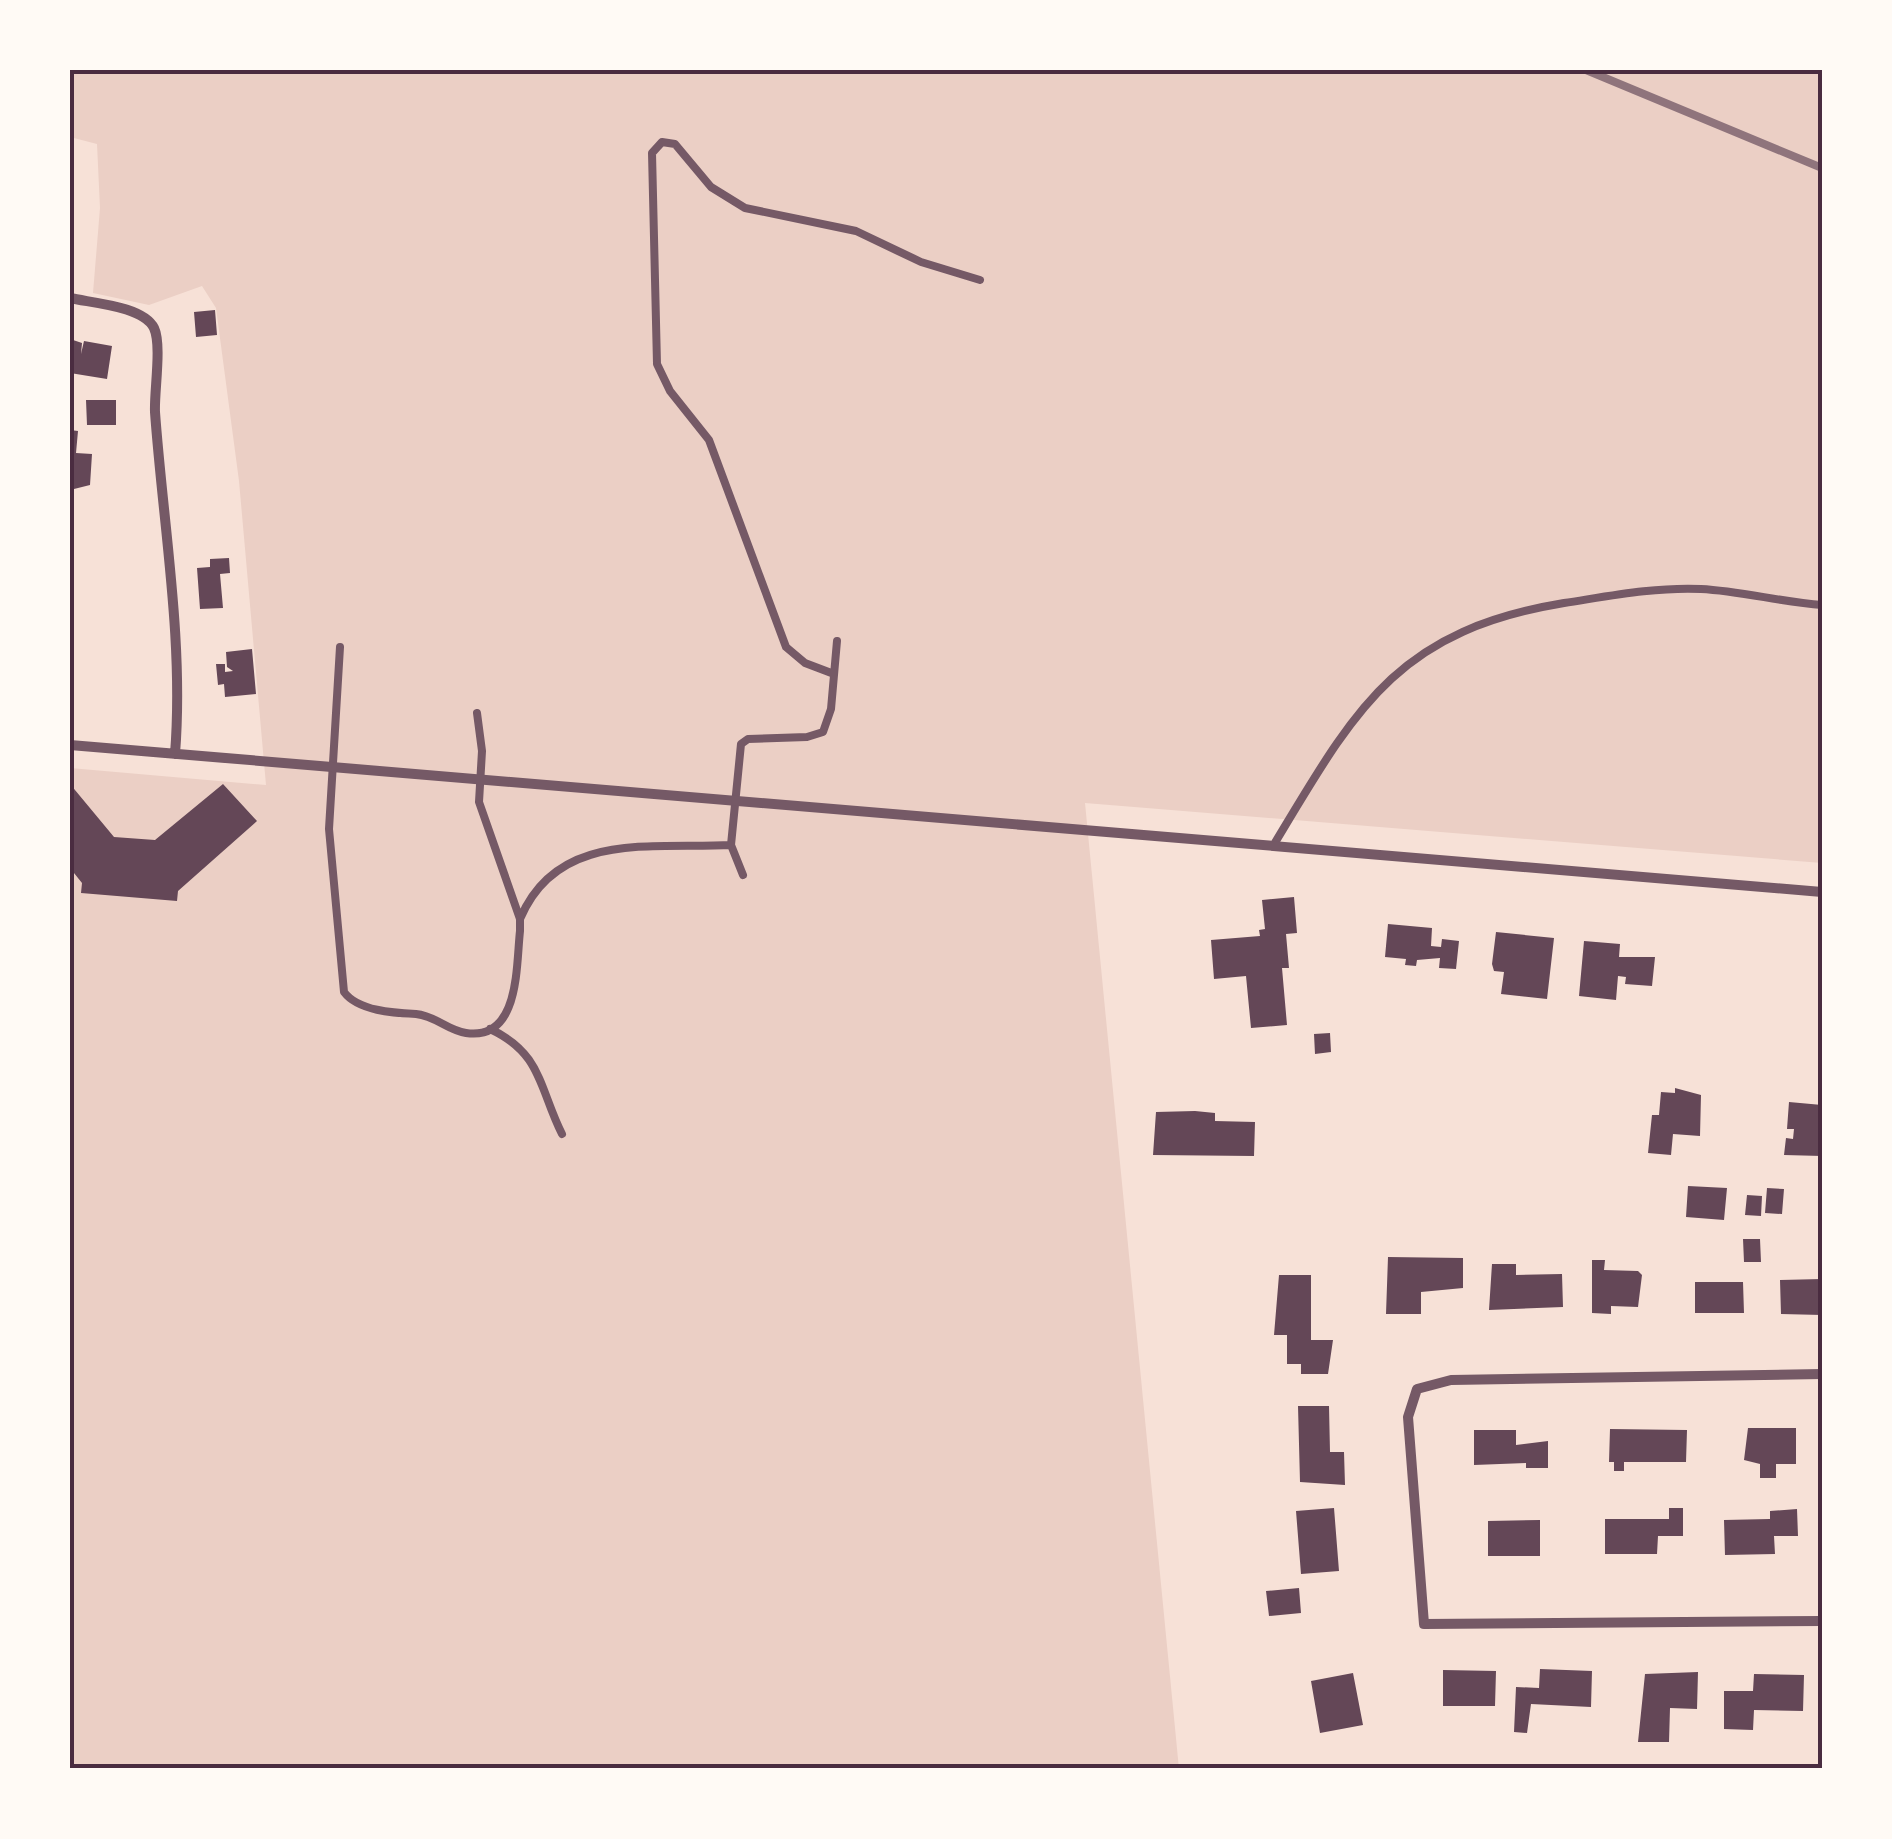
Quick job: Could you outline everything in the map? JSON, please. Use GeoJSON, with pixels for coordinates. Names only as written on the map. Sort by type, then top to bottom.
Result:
{"type":"FeatureCollection","features":[{"type":"Feature","properties":{"kind":"street"},"geometry":{"type":"LineString","coordinates":[[70,298],[144,318],[156,335],[155,407],[177,698],[175,754]]}},
{"type":"Feature","properties":{"kind":"street"},"geometry":{"type":"LineString","coordinates":[[70,745],[1822,892]]}},
{"type":"Feature","properties":{"kind":"street"},"geometry":{"type":"LineString","coordinates":[[1822,1374],[1450,1380],[1417,1388],[1408,1417],[1424,1624],[1822,1621]]}},
{"type":"Feature","properties":{"kind":"lane"},"geometry":{"type":"LineString","coordinates":[[834,674],[805,663],[786,647],[708,440],[662,378],[654,348],[650,171],[654,148],[662,142],[675,144],[712,187],[760,212],[856,231],[922,262],[980,280]]}},
{"type":"Feature","properties":{"kind":"lane"},"geometry":{"type":"LineString","coordinates":[[1273,846],[1331,748],[1372,698],[1433,645],[1474,624],[1548,606],[1668,589],[1822,605]]}},
{"type":"Feature","properties":{"kind":"lane"},"geometry":{"type":"LineString","coordinates":[[743,875],[731,845],[741,744],[748,739],[808,737],[823,732],[832,708],[837,641]]}},
{"type":"Feature","properties":{"kind":"lane"},"geometry":{"type":"LineString","coordinates":[[340,647],[329,829],[344,992],[369,1007],[438,1018],[461,1032],[490,1028],[510,1010],[520,920],[479,802],[477,713]]}},
{"type":"Feature","properties":{"kind":"lane"},"geometry":{"type":"LineString","coordinates":[[520,920],[546,880],[590,853],[619,847],[731,845]]}},
{"type":"Feature","properties":{"kind":"lane"},"geometry":{"type":"LineString","coordinates":[[490,1028],[517,1042],[528,1055],[562,1134]]}},
{"type":"Feature","properties":{"kind":"shaded area"},"geometry":{"type":"Polygon","coordinates":[[[70,70],[1822,70],[1822,863],[1085,803],[1179,1769],[70,1769],[70,768],[266,785],[239,481],[216,308],[202,286],[149,305],[93,293],[100,208],[97,144],[70,137],[70,70]]]}},
{"type":"Feature","properties":{"kind":"building"},"geometry":{"type":"Polygon","coordinates":[[[215,310],[217,335],[196,337],[194,312],[215,310]]]}},
{"type":"Feature","properties":{"kind":"building"},"geometry":{"type":"Polygon","coordinates":[[[70,339],[82,343],[81,354],[84,341],[112,346],[107,379],[70,373],[70,339]]]}},
{"type":"Feature","properties":{"kind":"building"},"geometry":{"type":"Polygon","coordinates":[[[86,400],[116,400],[116,425],[87,425],[86,400]]]}},
{"type":"Feature","properties":{"kind":"building"},"geometry":{"type":"Polygon","coordinates":[[[70,430],[78,431],[76,453],[92,454],[90,485],[74,489],[70,489],[70,430]]]}},
{"type":"Feature","properties":{"kind":"building"},"geometry":{"type":"Polygon","coordinates":[[[229,558],[230,573],[220,574],[223,608],[200,609],[197,568],[210,567],[210,559],[229,558]]]}},
{"type":"Feature","properties":{"kind":"building"},"geometry":{"type":"Polygon","coordinates":[[[252,649],[256,694],[225,697],[224,684],[218,685],[216,664],[225,664],[225,672],[233,671],[227,667],[226,652],[252,649]]]}},
{"type":"Feature","properties":{"kind":"building"},"geometry":{"type":"Polygon","coordinates":[[[70,784],[114,837],[155,840],[223,784],[257,821],[178,891],[177,901],[81,893],[82,883],[70,868],[70,784]]]}},
{"type":"Feature","properties":{"kind":"building"},"geometry":{"type":"Polygon","coordinates":[[[1294,897],[1297,933],[1286,934],[1289,968],[1282,968],[1287,1025],[1251,1028],[1246,976],[1214,979],[1211,940],[1260,936],[1259,930],[1265,929],[1262,900],[1294,897]]]}},
{"type":"Feature","properties":{"kind":"building"},"geometry":{"type":"Polygon","coordinates":[[[1388,924],[1432,928],[1431,946],[1441,947],[1442,939],[1459,941],[1456,969],[1439,968],[1440,958],[1417,960],[1416,966],[1405,965],[1406,959],[1385,957],[1388,924]]]}},
{"type":"Feature","properties":{"kind":"building"},"geometry":{"type":"Polygon","coordinates":[[[1496,932],[1554,938],[1547,999],[1501,994],[1504,972],[1494,971],[1492,964],[1496,932]]]}},
{"type":"Feature","properties":{"kind":"building"},"geometry":{"type":"Polygon","coordinates":[[[1584,941],[1620,944],[1619,957],[1655,957],[1652,986],[1625,984],[1626,977],[1618,976],[1616,1000],[1579,996],[1584,941]]]}},
{"type":"Feature","properties":{"kind":"building"},"geometry":{"type":"Polygon","coordinates":[[[1330,1033],[1331,1052],[1315,1054],[1314,1034],[1330,1033]]]}},
{"type":"Feature","properties":{"kind":"building"},"geometry":{"type":"Polygon","coordinates":[[[1675,1088],[1701,1095],[1700,1136],[1673,1134],[1671,1155],[1648,1153],[1652,1115],[1659,1115],[1661,1092],[1675,1093],[1675,1088]]]}},
{"type":"Feature","properties":{"kind":"building"},"geometry":{"type":"Polygon","coordinates":[[[1789,1102],[1822,1105],[1822,1156],[1784,1155],[1786,1138],[1793,1139],[1794,1129],[1787,1129],[1789,1102]]]}},
{"type":"Feature","properties":{"kind":"building"},"geometry":{"type":"Polygon","coordinates":[[[1156,1112],[1215,1113],[1215,1121],[1255,1122],[1254,1156],[1153,1155],[1156,1112]]]}},
{"type":"Feature","properties":{"kind":"building"},"geometry":{"type":"Polygon","coordinates":[[[1688,1186],[1727,1188],[1724,1220],[1686,1217],[1688,1186]]]}},
{"type":"Feature","properties":{"kind":"building"},"geometry":{"type":"Polygon","coordinates":[[[1767,1188],[1784,1189],[1782,1214],[1765,1213],[1767,1188]]]}},
{"type":"Feature","properties":{"kind":"building"},"geometry":{"type":"Polygon","coordinates":[[[1747,1195],[1762,1196],[1761,1216],[1745,1215],[1747,1195]]]}},
{"type":"Feature","properties":{"kind":"building"},"geometry":{"type":"Polygon","coordinates":[[[1743,1239],[1760,1239],[1761,1262],[1744,1262],[1743,1239]]]}},
{"type":"Feature","properties":{"kind":"building"},"geometry":{"type":"Polygon","coordinates":[[[1388,1257],[1463,1258],[1463,1288],[1421,1292],[1421,1314],[1386,1314],[1388,1257]]]}},
{"type":"Feature","properties":{"kind":"building"},"geometry":{"type":"Polygon","coordinates":[[[1592,1260],[1605,1260],[1604,1270],[1638,1271],[1642,1275],[1638,1307],[1611,1306],[1611,1314],[1592,1313],[1592,1260]]]}},
{"type":"Feature","properties":{"kind":"building"},"geometry":{"type":"Polygon","coordinates":[[[1492,1264],[1516,1264],[1516,1275],[1562,1274],[1563,1307],[1489,1310],[1492,1264]]]}},
{"type":"Feature","properties":{"kind":"building"},"geometry":{"type":"Polygon","coordinates":[[[1279,1275],[1311,1275],[1311,1340],[1333,1340],[1328,1374],[1301,1374],[1301,1364],[1287,1364],[1287,1335],[1274,1335],[1279,1275]]]}},
{"type":"Feature","properties":{"kind":"building"},"geometry":{"type":"Polygon","coordinates":[[[1822,1279],[1822,1315],[1781,1314],[1780,1280],[1822,1279]]]}},
{"type":"Feature","properties":{"kind":"building"},"geometry":{"type":"Polygon","coordinates":[[[1695,1282],[1743,1282],[1744,1313],[1695,1313],[1695,1282]]]}},
{"type":"Feature","properties":{"kind":"building"},"geometry":{"type":"Polygon","coordinates":[[[1298,1406],[1329,1406],[1330,1452],[1344,1452],[1345,1485],[1300,1482],[1298,1406]]]}},
{"type":"Feature","properties":{"kind":"building"},"geometry":{"type":"Polygon","coordinates":[[[1748,1428],[1796,1428],[1796,1464],[1776,1464],[1776,1478],[1760,1478],[1760,1464],[1744,1460],[1748,1428]]]}},
{"type":"Feature","properties":{"kind":"building"},"geometry":{"type":"Polygon","coordinates":[[[1610,1429],[1687,1430],[1686,1462],[1624,1462],[1624,1471],[1614,1471],[1614,1462],[1609,1462],[1610,1429]]]}},
{"type":"Feature","properties":{"kind":"building"},"geometry":{"type":"Polygon","coordinates":[[[1474,1430],[1516,1430],[1516,1445],[1548,1441],[1548,1468],[1526,1468],[1526,1463],[1474,1465],[1474,1430]]]}},
{"type":"Feature","properties":{"kind":"building"},"geometry":{"type":"Polygon","coordinates":[[[1334,1508],[1339,1571],[1301,1574],[1296,1511],[1334,1508]]]}},
{"type":"Feature","properties":{"kind":"building"},"geometry":{"type":"Polygon","coordinates":[[[1669,1508],[1683,1508],[1683,1536],[1658,1536],[1657,1554],[1605,1554],[1605,1519],[1669,1519],[1669,1508]]]}},
{"type":"Feature","properties":{"kind":"building"},"geometry":{"type":"Polygon","coordinates":[[[1797,1509],[1798,1536],[1774,1536],[1775,1554],[1725,1555],[1724,1520],[1770,1519],[1770,1511],[1797,1509]]]}},
{"type":"Feature","properties":{"kind":"building"},"geometry":{"type":"Polygon","coordinates":[[[1540,1520],[1540,1556],[1488,1556],[1488,1521],[1540,1520]]]}},
{"type":"Feature","properties":{"kind":"building"},"geometry":{"type":"Polygon","coordinates":[[[1299,1588],[1301,1613],[1269,1616],[1266,1591],[1299,1588]]]}},
{"type":"Feature","properties":{"kind":"building"},"geometry":{"type":"Polygon","coordinates":[[[1540,1669],[1592,1671],[1591,1707],[1531,1704],[1527,1733],[1514,1732],[1516,1687],[1539,1688],[1540,1669]]]}},
{"type":"Feature","properties":{"kind":"building"},"geometry":{"type":"Polygon","coordinates":[[[1443,1670],[1496,1671],[1495,1706],[1443,1706],[1443,1670]]]}},
{"type":"Feature","properties":{"kind":"building"},"geometry":{"type":"Polygon","coordinates":[[[1698,1672],[1697,1709],[1670,1708],[1669,1742],[1638,1742],[1645,1674],[1698,1672]]]}},
{"type":"Feature","properties":{"kind":"building"},"geometry":{"type":"Polygon","coordinates":[[[1353,1673],[1363,1725],[1320,1733],[1311,1681],[1353,1673]]]}},
{"type":"Feature","properties":{"kind":"building"},"geometry":{"type":"Polygon","coordinates":[[[1754,1674],[1804,1675],[1803,1711],[1754,1710],[1753,1730],[1724,1729],[1724,1691],[1753,1691],[1754,1674]]]}},
{"type":"Feature","properties":{"kind":"railway"},"geometry":{"type":"LineString","coordinates":[[1586,70],[1822,168]]}}]}
